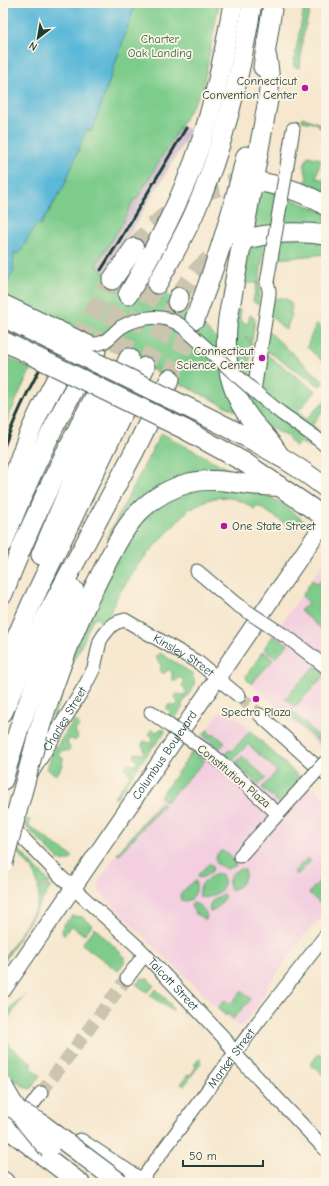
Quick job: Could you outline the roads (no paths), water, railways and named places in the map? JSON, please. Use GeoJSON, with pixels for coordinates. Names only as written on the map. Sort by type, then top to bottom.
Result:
{"type":"FeatureCollection","features":[{"type":"Feature","properties":{"kind":"highway"},"geometry":{"type":"LineString","coordinates":[[128,295],[168,224],[201,142],[216,91],[233,3]]}},
{"type":"Feature","properties":{"kind":"highway"},"geometry":{"type":"LineString","coordinates":[[169,293],[184,236],[200,200],[219,149],[231,109],[252,3]]}},
{"type":"Feature","properties":{"kind":"highway"},"geometry":{"type":"LineString","coordinates":[[195,319],[220,251],[234,204],[246,154],[266,54],[273,3]]}},
{"type":"Feature","properties":{"kind":"highway"},"geometry":{"type":"LineString","coordinates":[[266,54],[270,86],[228,318],[226,347],[228,371],[238,400],[245,411],[270,441],[280,457]]}},
{"type":"Feature","properties":{"kind":"highway"},"geometry":{"type":"LineString","coordinates":[[260,182],[296,190],[310,196],[326,206]]}},
{"type":"Feature","properties":{"kind":"highway"},"geometry":{"type":"LineString","coordinates":[[250,238],[286,232],[306,232],[326,235]]}},
{"type":"Feature","properties":{"kind":"highway"},"geometry":{"type":"LineString","coordinates":[[112,280],[134,248]]}},
{"type":"Feature","properties":{"kind":"highway"},"geometry":{"type":"LineString","coordinates":[[3,317],[239,434],[280,457],[326,488]]}},
{"type":"Feature","properties":{"kind":"highway"},"geometry":{"type":"LineString","coordinates":[[3,341],[184,429],[235,457],[326,519]]}},
{"type":"Feature","properties":{"kind":"highway"},"geometry":{"type":"LineString","coordinates":[[3,512],[29,434],[47,396],[77,342]]}},
{"type":"Feature","properties":{"kind":"highway"},"geometry":{"type":"LineString","coordinates":[[3,543],[36,463],[72,392],[96,351]]}},
{"type":"Feature","properties":{"kind":"highway"},"geometry":{"type":"LineString","coordinates":[[3,594],[54,474],[85,414],[131,360]]}},
{"type":"Feature","properties":{"kind":"highway"},"geometry":{"type":"LineString","coordinates":[[3,651],[72,480],[107,403],[131,360]]}},
{"type":"Feature","properties":{"kind":"highway"},"geometry":{"type":"LineString","coordinates":[[3,668],[32,602],[131,360]]}},
{"type":"Feature","properties":{"kind":"highway"},"geometry":{"type":"LineString","coordinates":[[3,712],[46,617],[134,452],[170,379]]}},
{"type":"Feature","properties":{"kind":"highway"},"geometry":{"type":"LineString","coordinates":[[4,776],[54,634],[124,484],[130,470],[134,452]]}},
{"type":"Feature","properties":{"kind":"highway"},"geometry":{"type":"LineString","coordinates":[[3,863],[38,734],[62,661],[84,607],[120,538],[128,526],[139,512],[161,495],[180,486],[195,482],[222,480],[260,486],[279,486]]}},
{"type":"Feature","properties":{"kind":"highway"},"geometry":{"type":"LineString","coordinates":[[3,1087],[35,1100],[66,1133],[140,1183]]}},
{"type":"Feature","properties":{"kind":"highway"},"geometry":{"type":"LineString","coordinates":[[3,1087],[11,1102],[25,1122],[79,1182]]}},
{"type":"Feature","properties":{"kind":"highway"},"geometry":{"type":"LineString","coordinates":[[3,1103],[39,1122],[120,1183]]}},
{"type":"Feature","properties":{"kind":"highway"},"geometry":{"type":"LineString","coordinates":[[3,1125],[79,1182]]}},
{"type":"Feature","properties":{"kind":"highway"},"geometry":{"type":"LineString","coordinates":[[3,1141],[59,1183]]}},
{"type":"Feature","properties":{"kind":"main road","name":"Columbus Boulevard"},"geometry":{"type":"LineString","coordinates":[[3,990],[326,519]]}},
{"type":"Feature","properties":{"kind":"street"},"geometry":{"type":"LineString","coordinates":[[254,391],[269,295],[267,282],[293,130]]}},
{"type":"Feature","properties":{"kind":"street"},"geometry":{"type":"LineString","coordinates":[[3,301],[93,344],[104,342],[121,327],[135,321],[152,317],[170,320],[183,327],[281,414],[326,446]]}},
{"type":"Feature","properties":{"kind":"street"},"geometry":{"type":"LineString","coordinates":[[197,571],[236,604],[291,640],[326,667]]}},
{"type":"Feature","properties":{"kind":"street","name":"Kinsley Street"},"geometry":{"type":"LineString","coordinates":[[125,620],[199,663],[239,696]]}},
{"type":"Feature","properties":{"kind":"street","name":"Charles Street"},"geometry":{"type":"LineString","coordinates":[[12,826],[10,816],[18,795],[86,684],[94,668],[100,641],[112,625],[125,620]]}},
{"type":"Feature","properties":{"kind":"street","name":"Constitution Plaza"},"geometry":{"type":"LineString","coordinates":[[151,712],[211,754],[278,814]]}},
{"type":"Feature","properties":{"kind":"street"},"geometry":{"type":"LineString","coordinates":[[260,715],[326,775]]}},
{"type":"Feature","properties":{"kind":"street","name":"Constitution Plaza"},"geometry":{"type":"LineString","coordinates":[[240,856],[326,761]]}},
{"type":"Feature","properties":{"kind":"street","name":"Talcott Street"},"geometry":{"type":"LineString","coordinates":[[12,826],[60,876],[145,954],[225,1039],[235,1054],[326,1150]]}},
{"type":"Feature","properties":{"kind":"street","name":"Market Street"},"geometry":{"type":"LineString","coordinates":[[140,1183],[326,934]]}},
{"type":"Feature","properties":{"kind":"street"},"geometry":{"type":"LineString","coordinates":[[127,978],[145,954]]}},
{"type":"Feature","properties":{"kind":"water"},"geometry":{"type":"Polygon","coordinates":[[[3,3],[136,3],[92,131],[86,130],[64,186],[40,225],[37,223],[19,254],[14,252],[13,273],[3,293],[3,3]]]}},
{"type":"Feature","properties":{"kind":"tunnel"},"geometry":{"type":"LineString","coordinates":[[134,248],[159,222],[187,201],[219,186],[237,182],[255,181]]}},
{"type":"Feature","properties":{"kind":"tunnel"},"geometry":{"type":"LineString","coordinates":[[179,297],[188,282],[199,270],[225,249]]}},
{"type":"Feature","properties":{"kind":"tunnel"},"geometry":{"type":"LineString","coordinates":[[77,342],[112,280]]}},
{"type":"Feature","properties":{"kind":"tunnel"},"geometry":{"type":"LineString","coordinates":[[118,354],[157,284]]}},
{"type":"Feature","properties":{"kind":"tunnel"},"geometry":{"type":"LineString","coordinates":[[96,351],[128,295]]}},
{"type":"Feature","properties":{"kind":"tunnel"},"geometry":{"type":"LineString","coordinates":[[145,367],[177,302]]}},
{"type":"Feature","properties":{"kind":"tunnel"},"geometry":{"type":"LineString","coordinates":[[170,379],[195,319]]}},
{"type":"Feature","properties":{"kind":"tunnel"},"geometry":{"type":"LineString","coordinates":[[239,696],[260,715]]}},
{"type":"Feature","properties":{"kind":"tunnel"},"geometry":{"type":"LineString","coordinates":[[41,1093],[127,978]]}},
{"type":"Feature","properties":{"kind":"railway"},"geometry":{"type":"LineString","coordinates":[[101,270],[186,128]]}},
{"type":"Feature","properties":{"kind":"railway"},"geometry":{"type":"LineString","coordinates":[[3,449],[29,390],[60,334]]}},
{"type":"Feature","properties":{"kind":"place","name":"Connecticut Convention Center"},"geometry":{"type":"Point","coordinates":[305,88]}},
{"type":"Feature","properties":{"kind":"place","name":"Connecticut Science Center"},"geometry":{"type":"Point","coordinates":[262,358]}},
{"type":"Feature","properties":{"kind":"place","name":"One State Street"},"geometry":{"type":"Point","coordinates":[224,526]}},
{"type":"Feature","properties":{"kind":"place","name":"Spectra Plaza"},"geometry":{"type":"Point","coordinates":[256,699]}},
{"type":"Feature","properties":{"kind":"park label","name":"Charter Oak Landing"},"geometry":{"type":"Point","coordinates":[160,46]}}]}
